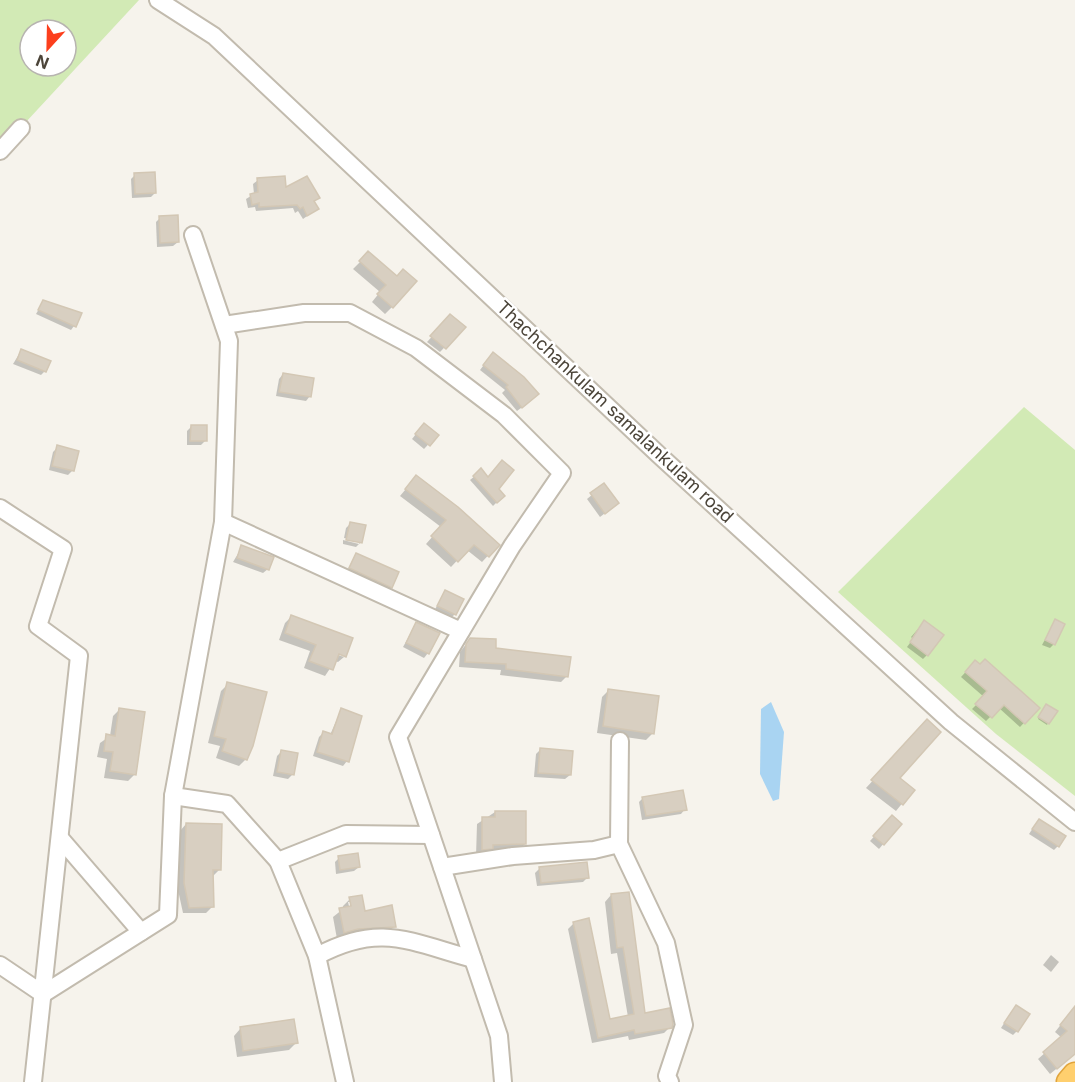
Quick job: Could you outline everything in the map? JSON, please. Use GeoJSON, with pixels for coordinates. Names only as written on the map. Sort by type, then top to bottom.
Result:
{"type":"FeatureCollection","features":[{"type":"Feature","properties":{"kind":"highway"},"geometry":{"type":"LineString","coordinates":[[1069,1082],[1075,1075]]}},
{"type":"Feature","properties":{"kind":"street","name":"Thachchankulam samalankulam road"},"geometry":{"type":"LineString","coordinates":[[158,0],[214,36],[650,447],[951,722],[1075,822]]}},
{"type":"Feature","properties":{"kind":"street"},"geometry":{"type":"LineString","coordinates":[[0,151],[21,128]]}},
{"type":"Feature","properties":{"kind":"street"},"geometry":{"type":"LineString","coordinates":[[43,993],[168,915],[173,796],[223,522],[229,341],[193,235]]}},
{"type":"Feature","properties":{"kind":"street"},"geometry":{"type":"LineString","coordinates":[[224,326],[304,313],[350,314],[416,348],[504,414],[562,473],[512,546],[398,737],[499,1036],[503,1082]]}},
{"type":"Feature","properties":{"kind":"street"},"geometry":{"type":"LineString","coordinates":[[0,508],[63,549],[38,626],[79,656],[33,1082]]}},
{"type":"Feature","properties":{"kind":"street"},"geometry":{"type":"LineString","coordinates":[[223,522],[462,631]]}},
{"type":"Feature","properties":{"kind":"street"},"geometry":{"type":"LineString","coordinates":[[620,741],[620,844],[666,943],[684,1025],[667,1076],[670,1082]]}},
{"type":"Feature","properties":{"kind":"street"},"geometry":{"type":"LineString","coordinates":[[173,796],[227,804],[278,861],[317,956],[345,1082]]}},
{"type":"Feature","properties":{"kind":"street"},"geometry":{"type":"LineString","coordinates":[[278,861],[346,834],[431,835]]}},
{"type":"Feature","properties":{"kind":"street"},"geometry":{"type":"LineString","coordinates":[[60,838],[141,932]]}},
{"type":"Feature","properties":{"kind":"street"},"geometry":{"type":"LineString","coordinates":[[442,867],[513,856],[594,850],[620,844]]}},
{"type":"Feature","properties":{"kind":"street"},"geometry":{"type":"LineString","coordinates":[[317,956],[335,946],[379,935],[395,936],[473,959]]}},
{"type":"Feature","properties":{"kind":"street"},"geometry":{"type":"LineString","coordinates":[[0,965],[43,993]]}},
{"type":"Feature","properties":{"kind":"green space"},"geometry":{"type":"Polygon","coordinates":[[[0,0],[139,0],[78,66],[78,18],[18,18],[18,78],[67,78],[0,150],[0,0]]]}},
{"type":"Feature","properties":{"kind":"green space"},"geometry":{"type":"Polygon","coordinates":[[[1024,407],[1075,450],[1075,796],[996,734],[838,592],[1024,407]]]}},
{"type":"Feature","properties":{"kind":"water"},"geometry":{"type":"Polygon","coordinates":[[[771,702],[784,732],[779,799],[773,801],[760,774],[761,709],[771,702]]]}},
{"type":"Feature","properties":{"kind":"building"},"geometry":{"type":"Polygon","coordinates":[[[155,172],[156,193],[135,194],[134,173],[155,172]]]}},
{"type":"Feature","properties":{"kind":"building"},"geometry":{"type":"Polygon","coordinates":[[[285,176],[286,187],[307,176],[320,198],[314,201],[319,209],[307,216],[303,207],[300,209],[297,205],[259,207],[259,203],[252,205],[250,194],[258,192],[257,178],[285,176]]]}},
{"type":"Feature","properties":{"kind":"building"},"geometry":{"type":"Polygon","coordinates":[[[178,215],[179,242],[160,243],[159,216],[178,215]]]}},
{"type":"Feature","properties":{"kind":"building"},"geometry":{"type":"Polygon","coordinates":[[[368,251],[397,276],[403,269],[417,281],[393,308],[377,294],[386,285],[359,261],[368,251]]]}},
{"type":"Feature","properties":{"kind":"building"},"geometry":{"type":"Polygon","coordinates":[[[43,300],[82,313],[76,327],[38,310],[43,300]]]}},
{"type":"Feature","properties":{"kind":"building"},"geometry":{"type":"Polygon","coordinates":[[[450,314],[466,327],[446,349],[430,336],[450,314]]]}},
{"type":"Feature","properties":{"kind":"building"},"geometry":{"type":"Polygon","coordinates":[[[21,349],[51,361],[46,372],[17,360],[21,349]]]}},
{"type":"Feature","properties":{"kind":"building"},"geometry":{"type":"Polygon","coordinates":[[[493,352],[524,377],[539,394],[522,408],[506,387],[508,385],[483,365],[493,352]]]}},
{"type":"Feature","properties":{"kind":"building"},"geometry":{"type":"Polygon","coordinates":[[[283,373],[314,378],[311,397],[279,392],[283,373]]]}},
{"type":"Feature","properties":{"kind":"building"},"geometry":{"type":"Polygon","coordinates":[[[424,423],[439,435],[430,446],[415,434],[424,423]]]}},
{"type":"Feature","properties":{"kind":"building"},"geometry":{"type":"Polygon","coordinates":[[[191,425],[207,425],[207,441],[190,441],[191,425]]]}},
{"type":"Feature","properties":{"kind":"building"},"geometry":{"type":"Polygon","coordinates":[[[57,445],[79,451],[74,471],[52,466],[57,445]]]}},
{"type":"Feature","properties":{"kind":"building"},"geometry":{"type":"Polygon","coordinates":[[[502,460],[514,470],[499,489],[505,496],[497,503],[473,476],[481,468],[488,477],[502,460]]]}},
{"type":"Feature","properties":{"kind":"building"},"geometry":{"type":"Polygon","coordinates":[[[416,475],[458,507],[500,545],[489,557],[474,545],[458,562],[431,536],[446,520],[405,489],[416,475]]]}},
{"type":"Feature","properties":{"kind":"building"},"geometry":{"type":"Polygon","coordinates":[[[604,483],[619,503],[605,514],[590,493],[604,483]]]}},
{"type":"Feature","properties":{"kind":"building"},"geometry":{"type":"Polygon","coordinates":[[[350,522],[366,525],[362,543],[346,540],[350,522]]]}},
{"type":"Feature","properties":{"kind":"building"},"geometry":{"type":"Polygon","coordinates":[[[241,545],[274,557],[269,570],[237,558],[241,545]]]}},
{"type":"Feature","properties":{"kind":"building"},"geometry":{"type":"Polygon","coordinates":[[[356,553],[399,572],[392,588],[349,568],[356,553]]]}},
{"type":"Feature","properties":{"kind":"building"},"geometry":{"type":"Polygon","coordinates":[[[445,590],[464,599],[456,615],[437,606],[445,590]]]}},
{"type":"Feature","properties":{"kind":"building"},"geometry":{"type":"Polygon","coordinates":[[[291,615],[353,638],[346,657],[339,654],[333,670],[309,661],[316,645],[285,633],[291,615]]]}},
{"type":"Feature","properties":{"kind":"building"},"geometry":{"type":"Polygon","coordinates":[[[1055,619],[1065,624],[1055,645],[1045,640],[1055,619]]]}},
{"type":"Feature","properties":{"kind":"building"},"geometry":{"type":"Polygon","coordinates":[[[924,620],[944,635],[928,656],[910,642],[924,620]]]}},
{"type":"Feature","properties":{"kind":"building"},"geometry":{"type":"Polygon","coordinates":[[[416,622],[440,633],[429,654],[406,643],[416,622]]]}},
{"type":"Feature","properties":{"kind":"building"},"geometry":{"type":"Polygon","coordinates":[[[470,638],[496,639],[496,648],[571,657],[568,677],[506,669],[506,664],[465,662],[466,644],[470,638]]]}},
{"type":"Feature","properties":{"kind":"building"},"geometry":{"type":"Polygon","coordinates":[[[985,659],[1040,708],[1025,724],[1004,705],[992,718],[975,704],[987,691],[965,672],[975,660],[980,664],[985,659]]]}},
{"type":"Feature","properties":{"kind":"building"},"geometry":{"type":"Polygon","coordinates":[[[227,682],[267,692],[253,746],[247,760],[222,751],[226,739],[214,736],[227,682]]]}},
{"type":"Feature","properties":{"kind":"building"},"geometry":{"type":"Polygon","coordinates":[[[608,689],[659,696],[654,734],[603,726],[608,689]]]}},
{"type":"Feature","properties":{"kind":"building"},"geometry":{"type":"Polygon","coordinates":[[[1046,704],[1058,711],[1049,724],[1038,717],[1046,704]]]}},
{"type":"Feature","properties":{"kind":"building"},"geometry":{"type":"Polygon","coordinates":[[[119,708],[145,712],[136,775],[110,771],[113,752],[104,751],[106,734],[115,736],[119,708]]]}},
{"type":"Feature","properties":{"kind":"building"},"geometry":{"type":"Polygon","coordinates":[[[341,708],[362,716],[349,762],[317,752],[323,731],[332,734],[341,708]]]}},
{"type":"Feature","properties":{"kind":"building"},"geometry":{"type":"Polygon","coordinates":[[[927,719],[941,732],[900,778],[915,790],[903,805],[871,780],[927,719]]]}},
{"type":"Feature","properties":{"kind":"building"},"geometry":{"type":"Polygon","coordinates":[[[540,748],[573,751],[571,775],[538,773],[540,748]]]}},
{"type":"Feature","properties":{"kind":"building"},"geometry":{"type":"Polygon","coordinates":[[[281,750],[298,753],[294,775],[277,772],[281,750]]]}},
{"type":"Feature","properties":{"kind":"building"},"geometry":{"type":"Polygon","coordinates":[[[683,790],[687,810],[646,816],[642,797],[683,790]]]}},
{"type":"Feature","properties":{"kind":"building"},"geometry":{"type":"Polygon","coordinates":[[[495,811],[526,811],[526,844],[493,845],[493,849],[482,850],[482,817],[495,817],[495,811]]]}},
{"type":"Feature","properties":{"kind":"building"},"geometry":{"type":"Polygon","coordinates":[[[892,815],[902,824],[884,845],[873,836],[892,815]]]}},
{"type":"Feature","properties":{"kind":"building"},"geometry":{"type":"Polygon","coordinates":[[[1039,819],[1066,836],[1059,847],[1032,829],[1039,819]]]}},
{"type":"Feature","properties":{"kind":"building"},"geometry":{"type":"Polygon","coordinates":[[[186,823],[222,824],[221,870],[213,870],[214,907],[189,908],[184,883],[186,823]]]}},
{"type":"Feature","properties":{"kind":"building"},"geometry":{"type":"Polygon","coordinates":[[[358,853],[360,867],[340,870],[338,856],[358,853]]]}},
{"type":"Feature","properties":{"kind":"building"},"geometry":{"type":"Polygon","coordinates":[[[587,862],[589,878],[541,883],[539,867],[587,862]]]}},
{"type":"Feature","properties":{"kind":"building"},"geometry":{"type":"Polygon","coordinates":[[[629,892],[645,1013],[670,1008],[673,1024],[672,1028],[635,1034],[634,1030],[598,1038],[573,922],[589,918],[610,1019],[634,1014],[623,947],[617,948],[611,894],[629,892]]]}},
{"type":"Feature","properties":{"kind":"building"},"geometry":{"type":"Polygon","coordinates":[[[362,895],[365,911],[392,905],[396,927],[358,929],[344,933],[339,908],[351,906],[349,897],[362,895]]]}},
{"type":"Feature","properties":{"kind":"building"},"geometry":{"type":"Polygon","coordinates":[[[1016,1005],[1030,1014],[1018,1032],[1004,1023],[1016,1005]]]}},
{"type":"Feature","properties":{"kind":"building"},"geometry":{"type":"Polygon","coordinates":[[[1075,1006],[1075,1054],[1057,1069],[1043,1052],[1067,1031],[1060,1025],[1075,1006]]]}},
{"type":"Feature","properties":{"kind":"building"},"geometry":{"type":"Polygon","coordinates":[[[294,1019],[298,1043],[243,1051],[240,1027],[294,1019]]]}}]}
